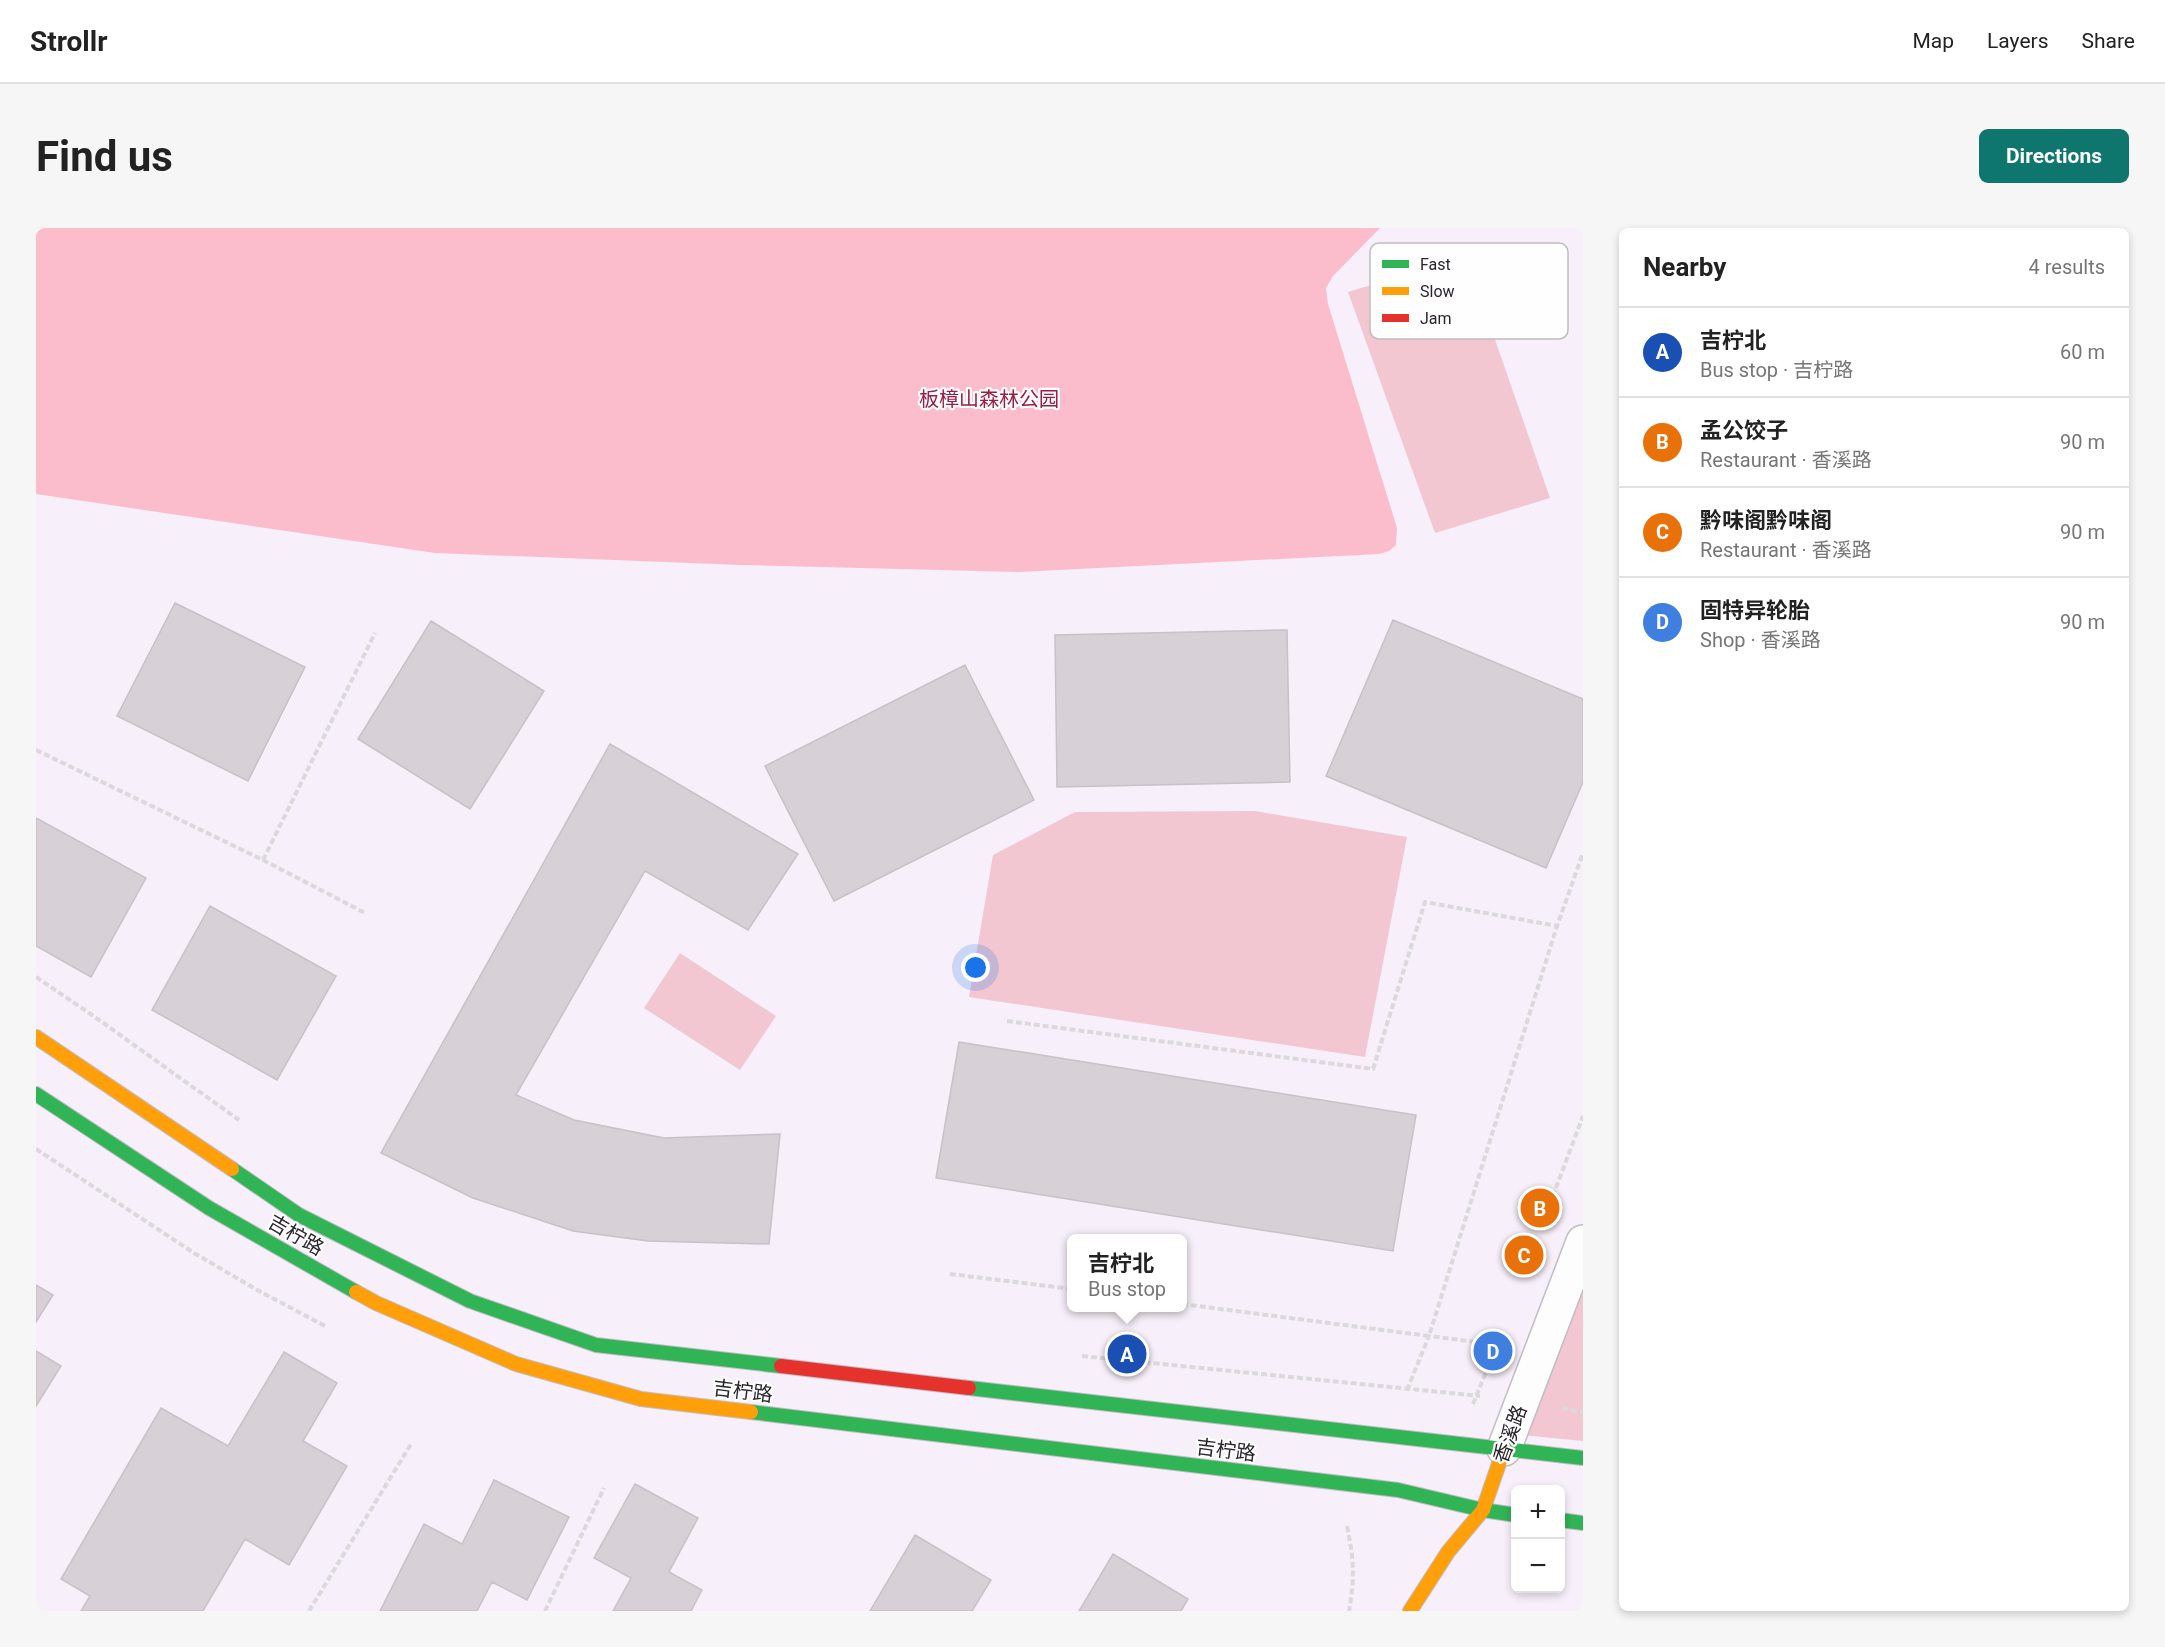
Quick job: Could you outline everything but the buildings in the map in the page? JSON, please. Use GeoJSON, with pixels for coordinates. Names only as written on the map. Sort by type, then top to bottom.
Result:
{"type":"FeatureCollection","features":[{"type":"Feature","properties":{"kind":"main road"},"geometry":{"type":"LineString","coordinates":[[36,1037],[299,1215],[470,1301],[596,1345],[1583,1458]]}},
{"type":"Feature","properties":{"kind":"main road","name":"吉柠路"},"geometry":{"type":"LineString","coordinates":[[36,1094],[209,1208],[367,1298],[516,1364],[642,1399],[1398,1490],[1482,1510],[1511,1514]]}},
{"type":"Feature","properties":{"kind":"main road","name":"香溪路"},"geometry":{"type":"LineString","coordinates":[[1410,1611],[1448,1552],[1482,1510],[1504,1449]]}},
{"type":"Feature","properties":{"kind":"main road"},"geometry":{"type":"LineString","coordinates":[[1565,1521],[1583,1523]]}},
{"type":"Feature","properties":{"kind":"street","name":"香溪路"},"geometry":{"type":"LineString","coordinates":[[1504,1449],[1583,1242]]}},
{"type":"Feature","properties":{"kind":"path"},"geometry":{"type":"LineString","coordinates":[[263,860],[375,633]]}},
{"type":"Feature","properties":{"kind":"path"},"geometry":{"type":"LineString","coordinates":[[36,750],[263,860],[365,914]]}},
{"type":"Feature","properties":{"kind":"path"},"geometry":{"type":"LineString","coordinates":[[1187,1305],[1429,1335],[1557,926],[1583,853]]}},
{"type":"Feature","properties":{"kind":"path"},"geometry":{"type":"LineString","coordinates":[[1007,1021],[1373,1069],[1425,902],[1557,926]]}},
{"type":"Feature","properties":{"kind":"path"},"geometry":{"type":"LineString","coordinates":[[36,977],[138,1047],[246,1126]]}},
{"type":"Feature","properties":{"kind":"path"},"geometry":{"type":"LineString","coordinates":[[950,1274],[1067,1289]]}},
{"type":"Feature","properties":{"kind":"path"},"geometry":{"type":"LineString","coordinates":[[1074,1355],[1476,1396],[1583,1412]]}},
{"type":"Feature","properties":{"kind":"path"},"geometry":{"type":"LineString","coordinates":[[309,1611],[411,1444]]}},
{"type":"Feature","properties":{"kind":"path"},"geometry":{"type":"LineString","coordinates":[[545,1611],[604,1488]]}},
{"type":"Feature","properties":{"kind":"shaded area"},"geometry":{"type":"Polygon","coordinates":[[[1370,285],[1370,339],[1495,339],[1550,498],[1435,533],[1348,292],[1370,285]]]}},
{"type":"Feature","properties":{"kind":"shaded area"},"geometry":{"type":"Polygon","coordinates":[[[1255,811],[1407,837],[1365,1057],[969,997],[993,855],[1075,812],[1255,811]]]}},
{"type":"Feature","properties":{"kind":"shaded area"},"geometry":{"type":"Polygon","coordinates":[[[680,953],[776,1016],[740,1070],[644,1008],[680,953]]]}},
{"type":"Feature","properties":{"kind":"shaded area"},"geometry":{"type":"Polygon","coordinates":[[[1583,1281],[1583,1441],[1522,1435],[1583,1281]]]}},
{"type":"Feature","properties":{"kind":"green space","name":"板樟山森林公园"},"geometry":{"type":"Polygon","coordinates":[[[36,228],[1380,228],[1333,276],[1326,288],[1328,304],[1397,528],[1396,545],[1389,551],[1379,554],[1019,572],[740,565],[435,553],[36,494],[36,228]]]}},
{"type":"Feature","properties":{"kind":"traffic: fast"},"geometry":{"type":"LineString","coordinates":[[36,1094],[209,1208],[356,1292]]}},
{"type":"Feature","properties":{"kind":"traffic: fast"},"geometry":{"type":"LineString","coordinates":[[232,1169],[299,1215],[470,1301],[596,1345],[781,1366]]}},
{"type":"Feature","properties":{"kind":"traffic: fast"},"geometry":{"type":"LineString","coordinates":[[969,1388],[1583,1458]]}},
{"type":"Feature","properties":{"kind":"traffic: fast"},"geometry":{"type":"LineString","coordinates":[[751,1412],[1398,1490],[1511,1514]]}},
{"type":"Feature","properties":{"kind":"traffic: fast"},"geometry":{"type":"LineString","coordinates":[[1565,1521],[1583,1523]]}},
{"type":"Feature","properties":{"kind":"traffic: slow"},"geometry":{"type":"LineString","coordinates":[[36,1037],[232,1169]]}},
{"type":"Feature","properties":{"kind":"traffic: slow"},"geometry":{"type":"LineString","coordinates":[[356,1292],[376,1303],[516,1364],[641,1399],[751,1412]]}},
{"type":"Feature","properties":{"kind":"traffic: slow"},"geometry":{"type":"LineString","coordinates":[[1410,1611],[1448,1552],[1483,1510],[1504,1449]]}},
{"type":"Feature","properties":{"kind":"traffic: jam"},"geometry":{"type":"LineString","coordinates":[[781,1366],[969,1388]]}},
{"type":"Feature","properties":{"kind":"place","name":"孟公饺子"},"geometry":{"type":"Point","coordinates":[1540,1208]}},
{"type":"Feature","properties":{"kind":"place","name":"黔味阁黔味阁"},"geometry":{"type":"Point","coordinates":[1524,1255]}},
{"type":"Feature","properties":{"kind":"place","name":"固特异轮胎"},"geometry":{"type":"Point","coordinates":[1493,1351]}},
{"type":"Feature","properties":{"kind":"place","name":"吉柠北"},"geometry":{"type":"Point","coordinates":[1127,1354]}}]}
